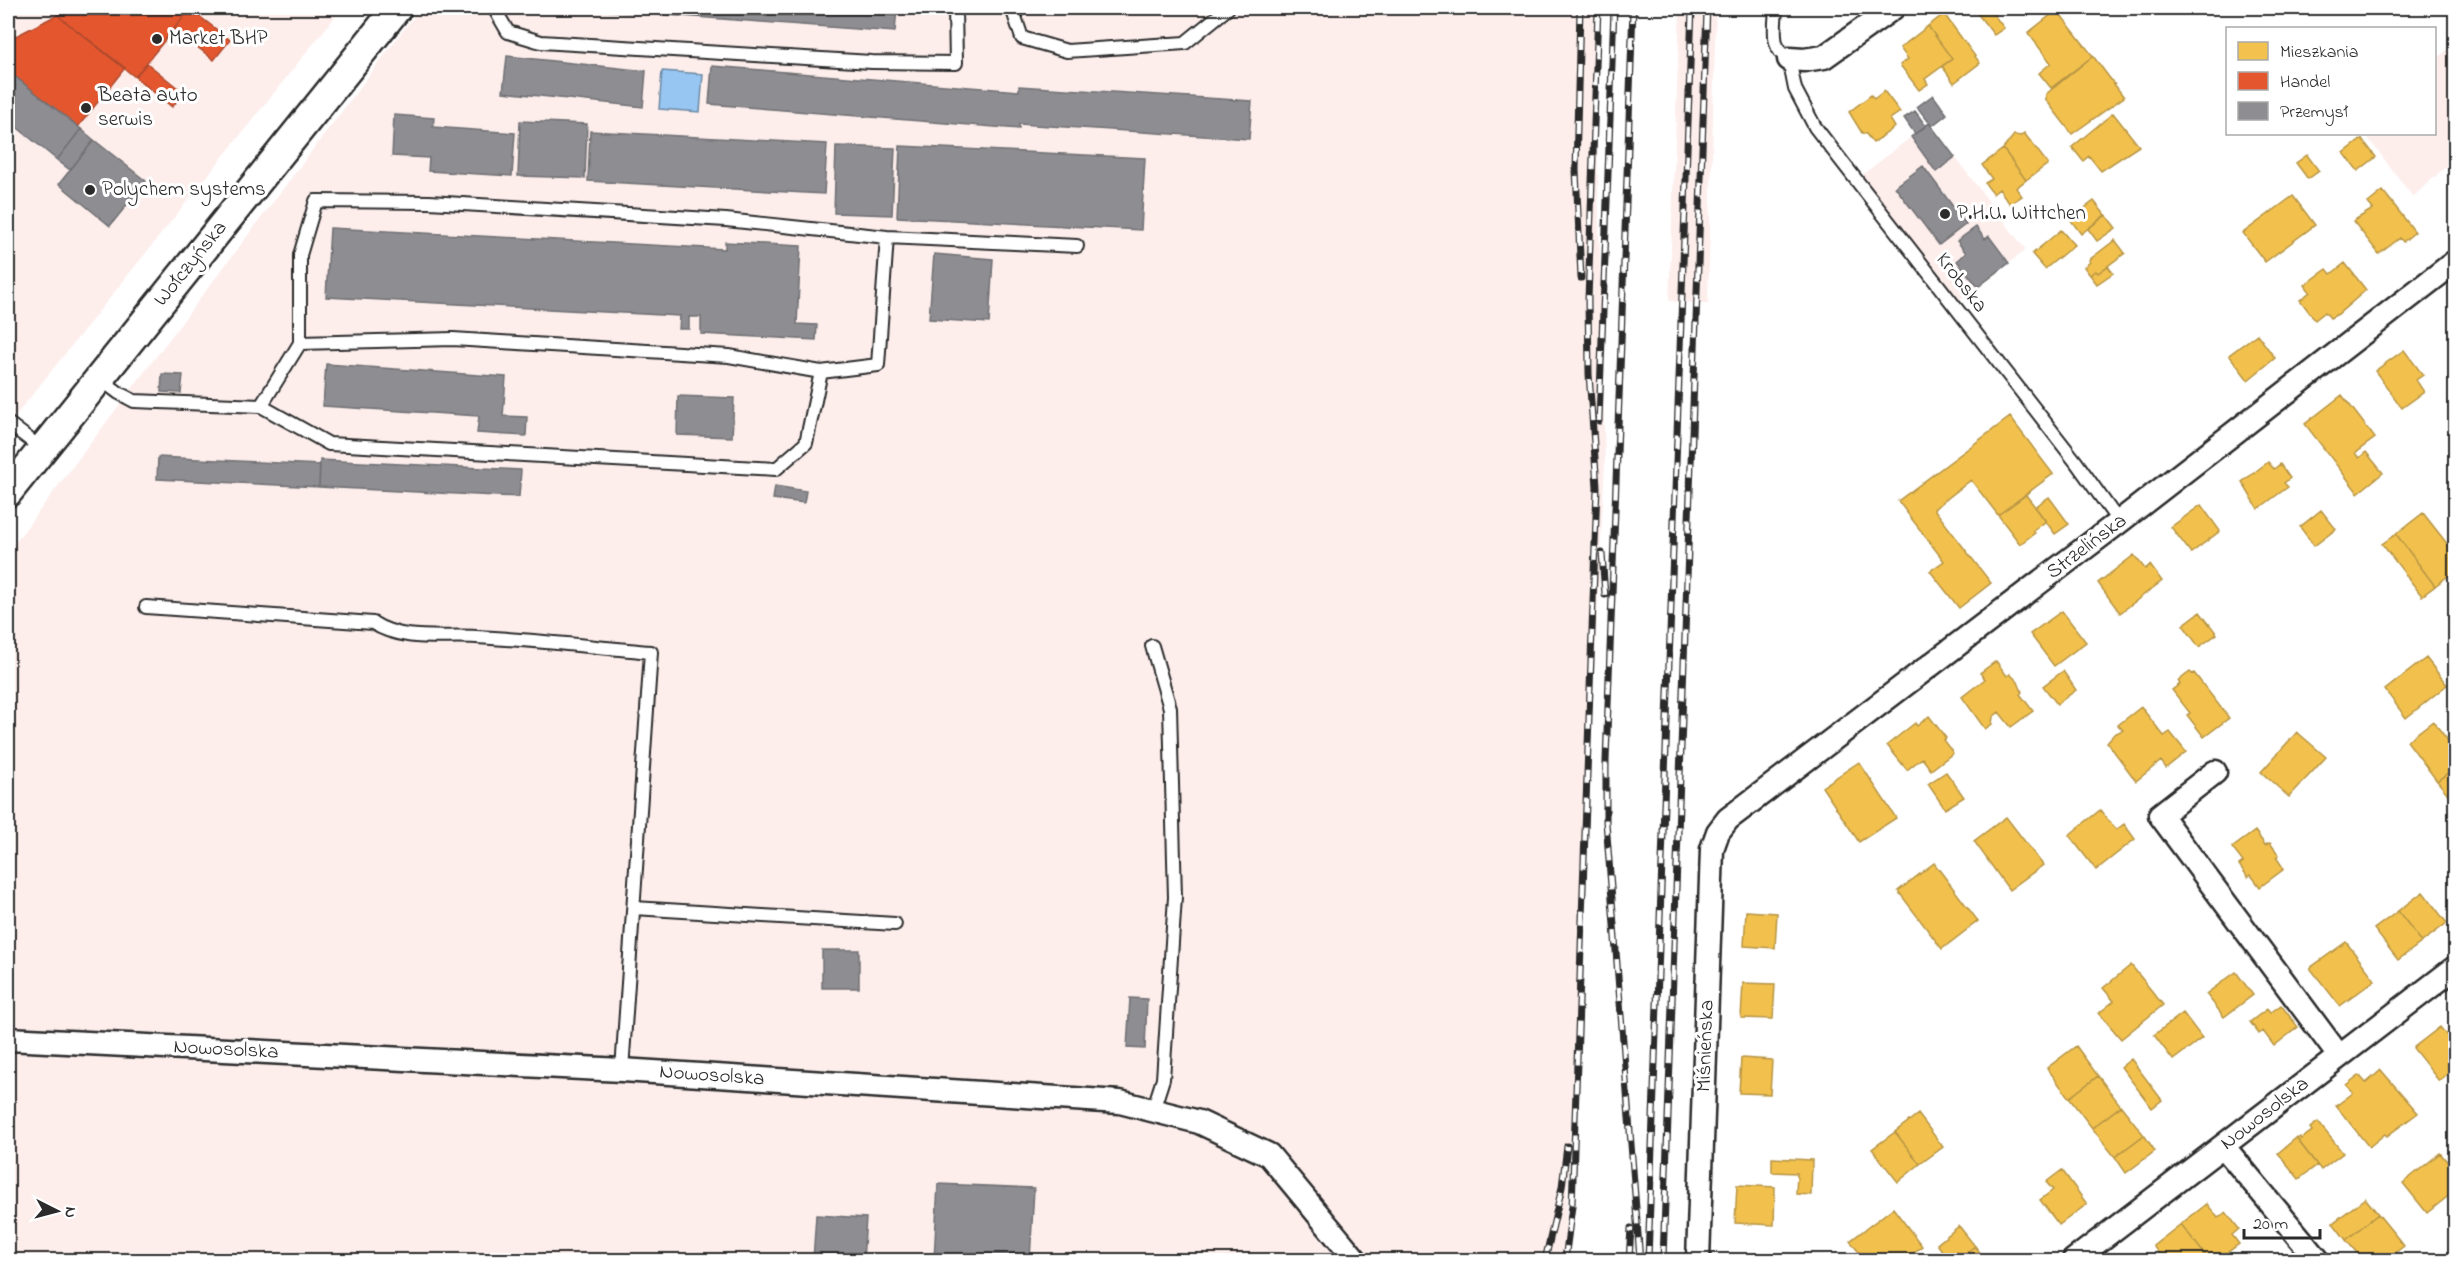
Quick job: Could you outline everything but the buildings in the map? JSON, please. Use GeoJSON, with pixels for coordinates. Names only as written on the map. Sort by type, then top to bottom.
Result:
{"type":"FeatureCollection","features":[{"type":"Feature","properties":{"kind":"street","name":"Wołczyńska"},"geometry":{"type":"LineString","coordinates":[[8,492],[397,8]]}},
{"type":"Feature","properties":{"kind":"street"},"geometry":{"type":"LineString","coordinates":[[1789,59],[1816,59],[1833,52],[1893,8]]}},
{"type":"Feature","properties":{"kind":"street","name":"Strzelińska"},"geometry":{"type":"LineString","coordinates":[[1718,832],[1738,812],[2119,522],[2456,261]]}},
{"type":"Feature","properties":{"kind":"street"},"geometry":{"type":"LineString","coordinates":[[2215,772],[2160,815],[2339,1056]]}},
{"type":"Feature","properties":{"kind":"street","name":"Miśnieńska"},"geometry":{"type":"LineString","coordinates":[[1698,1260],[1712,849],[1718,832]]}},
{"type":"Feature","properties":{"kind":"street","name":"Nowosolska"},"geometry":{"type":"LineString","coordinates":[[2073,1260],[2456,967]]}},
{"type":"Feature","properties":{"kind":"street","name":"Nowosolska"},"geometry":{"type":"LineString","coordinates":[[8,1039],[622,1070],[1120,1102],[1199,1122],[1269,1155],[1356,1260]]}},
{"type":"Feature","properties":{"kind":"street"},"geometry":{"type":"LineString","coordinates":[[2223,1146],[2318,1260]]}},
{"type":"Feature","properties":{"kind":"lane"},"geometry":{"type":"LineString","coordinates":[[494,8],[508,32],[541,42],[872,62],[956,63],[955,8]]}},
{"type":"Feature","properties":{"kind":"lane"},"geometry":{"type":"LineString","coordinates":[[1012,8],[1022,38],[1067,51],[1185,43],[1228,8]]}},
{"type":"Feature","properties":{"kind":"lane","name":"Krobska"},"geometry":{"type":"LineString","coordinates":[[1776,8],[1776,47],[1781,55],[1789,59],[1795,88],[1815,127],[2076,462],[2119,522]]}},
{"type":"Feature","properties":{"kind":"lane"},"geometry":{"type":"LineString","coordinates":[[261,406],[300,343],[300,255],[316,201],[429,202],[726,220],[887,237],[1077,246]]}},
{"type":"Feature","properties":{"kind":"lane"},"geometry":{"type":"LineString","coordinates":[[300,343],[465,340],[729,356],[821,372],[878,365],[887,237]]}},
{"type":"Feature","properties":{"kind":"lane"},"geometry":{"type":"LineString","coordinates":[[99,378],[134,401],[261,406],[329,444],[776,469],[806,443],[821,372]]}},
{"type":"Feature","properties":{"kind":"lane"},"geometry":{"type":"LineString","coordinates":[[8,423],[42,449]]}},
{"type":"Feature","properties":{"kind":"lane"},"geometry":{"type":"LineString","coordinates":[[146,607],[373,623],[387,632],[413,635],[477,637],[651,652],[622,1070]]}},
{"type":"Feature","properties":{"kind":"lane"},"geometry":{"type":"LineString","coordinates":[[1152,646],[1170,708],[1175,897],[1163,1079],[1153,1110]]}},
{"type":"Feature","properties":{"kind":"lane"},"geometry":{"type":"LineString","coordinates":[[634,908],[895,924]]}},
{"type":"Feature","properties":{"kind":"shaded area"},"geometry":{"type":"Polygon","coordinates":[[[8,8],[342,8],[8,425],[8,8]]]}},
{"type":"Feature","properties":{"kind":"shaded area"},"geometry":{"type":"Polygon","coordinates":[[[420,8],[1594,8],[1605,464],[1564,1260],[8,1260],[8,552],[420,8]]]}},
{"type":"Feature","properties":{"kind":"shaded area"},"geometry":{"type":"Polygon","coordinates":[[[1680,8],[1716,8],[1708,304],[1669,301],[1680,8]]]}},
{"type":"Feature","properties":{"kind":"shaded area"},"geometry":{"type":"Polygon","coordinates":[[[2455,42],[2455,158],[2413,197],[2366,135],[2436,135],[2436,60],[2455,42]]]}},
{"type":"Feature","properties":{"kind":"shaded area","name":"P.H.U. Wittchen"},"geometry":{"type":"Polygon","coordinates":[[[1929,123],[2026,250],[1959,301],[1862,175],[1929,123]]]}},
{"type":"Feature","properties":{"kind":"water"},"geometry":{"type":"Polygon","coordinates":[[[662,71],[703,74],[700,112],[659,109],[662,71]]]}},
{"type":"Feature","properties":{"kind":"railway"},"geometry":{"type":"LineString","coordinates":[[1580,8],[1576,170],[1581,278]]}},
{"type":"Feature","properties":{"kind":"railway"},"geometry":{"type":"LineString","coordinates":[[1565,1260],[1572,1206],[1597,487],[1589,374],[1588,300],[1598,8]]}},
{"type":"Feature","properties":{"kind":"railway"},"geometry":{"type":"LineString","coordinates":[[1599,421],[1614,8]]}},
{"type":"Feature","properties":{"kind":"railway"},"geometry":{"type":"LineString","coordinates":[[1633,8],[1606,761],[1606,822],[1640,1260]]}},
{"type":"Feature","properties":{"kind":"railway"},"geometry":{"type":"LineString","coordinates":[[1648,1260],[1692,8]]}},
{"type":"Feature","properties":{"kind":"railway"},"geometry":{"type":"LineString","coordinates":[[1663,1260],[1707,8]]}},
{"type":"Feature","properties":{"kind":"railway"},"geometry":{"type":"LineString","coordinates":[[1602,553],[1605,595]]}},
{"type":"Feature","properties":{"kind":"railway"},"geometry":{"type":"LineString","coordinates":[[1545,1260],[1562,1187],[1567,1146]]}},
{"type":"Feature","properties":{"kind":"railway"},"geometry":{"type":"LineString","coordinates":[[1629,1260],[1631,1228]]}},
{"type":"Feature","properties":{"kind":"place","name":"Market BHP"},"geometry":{"type":"Point","coordinates":[157,39]}},
{"type":"Feature","properties":{"kind":"place","name":"Beata auto serwis"},"geometry":{"type":"Point","coordinates":[86,108]}},
{"type":"Feature","properties":{"kind":"place","name":"Polychem systems"},"geometry":{"type":"Point","coordinates":[90,190]}},
{"type":"Feature","properties":{"kind":"place","name":"P.H.U. Wittchen"},"geometry":{"type":"Point","coordinates":[1945,214]}}]}
